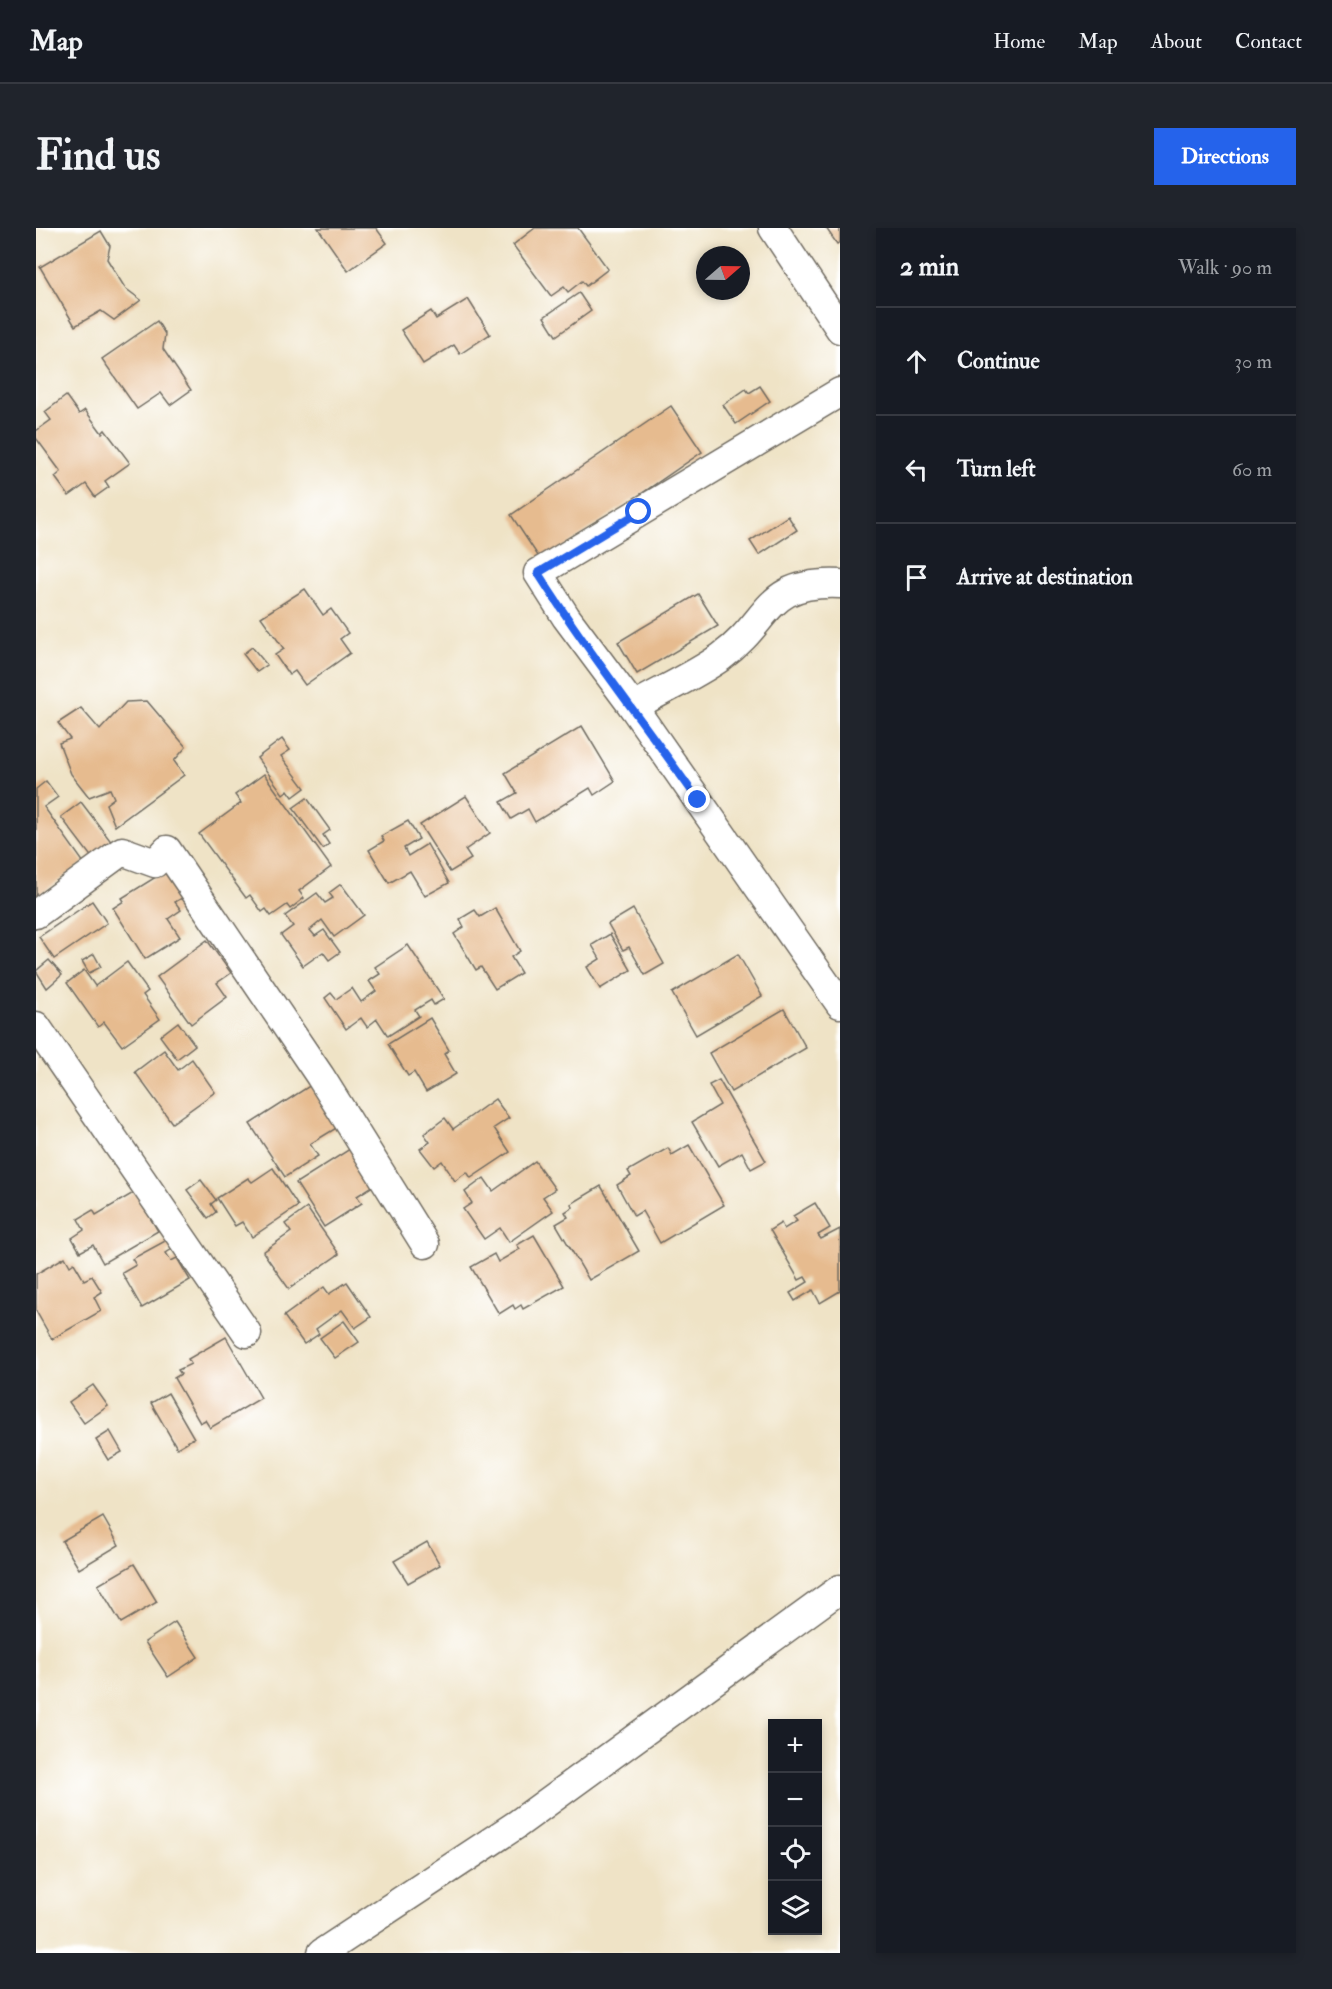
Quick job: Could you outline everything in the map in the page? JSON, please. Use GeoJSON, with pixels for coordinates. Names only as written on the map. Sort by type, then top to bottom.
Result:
{"type":"FeatureCollection","features":[{"type":"Feature","properties":{"kind":"street"},"geometry":{"type":"LineString","coordinates":[[773,228],[840,329]]}},
{"type":"Feature","properties":{"kind":"street"},"geometry":{"type":"LineString","coordinates":[[840,392],[538,573],[566,617],[633,706],[840,1004]]}},
{"type":"Feature","properties":{"kind":"street"},"geometry":{"type":"LineString","coordinates":[[633,706],[722,656],[748,632],[776,599],[796,587],[814,583],[840,584]]}},
{"type":"Feature","properties":{"kind":"street"},"geometry":{"type":"LineString","coordinates":[[36,914],[122,852],[155,863],[167,850],[320,1076],[425,1245]]}},
{"type":"Feature","properties":{"kind":"street"},"geometry":{"type":"LineString","coordinates":[[36,1026],[247,1333]]}},
{"type":"Feature","properties":{"kind":"street"},"geometry":{"type":"LineString","coordinates":[[322,1953],[516,1825],[840,1589]]}},
{"type":"Feature","properties":{"kind":"building"},"geometry":{"type":"Polygon","coordinates":[[[318,228],[376,228],[387,243],[348,271],[318,228]]]}},
{"type":"Feature","properties":{"kind":"building"},"geometry":{"type":"Polygon","coordinates":[[[535,228],[578,228],[608,269],[586,286],[582,281],[568,292],[564,287],[551,296],[513,245],[535,228]]]}},
{"type":"Feature","properties":{"kind":"building"},"geometry":{"type":"Polygon","coordinates":[[[826,228],[840,228],[840,242],[837,244],[826,228]]]}},
{"type":"Feature","properties":{"kind":"building"},"geometry":{"type":"Polygon","coordinates":[[[101,231],[110,246],[107,259],[125,288],[141,300],[114,320],[101,311],[75,326],[40,267],[101,231]]]}},
{"type":"Feature","properties":{"kind":"building"},"geometry":{"type":"Polygon","coordinates":[[[579,293],[591,311],[556,336],[544,317],[579,293]]]}},
{"type":"Feature","properties":{"kind":"building"},"geometry":{"type":"Polygon","coordinates":[[[468,299],[490,334],[460,354],[454,345],[423,364],[401,330],[431,311],[436,319],[468,299]]]}},
{"type":"Feature","properties":{"kind":"building"},"geometry":{"type":"Polygon","coordinates":[[[157,321],[165,334],[163,349],[191,390],[170,405],[161,393],[137,409],[102,359],[157,321]]]}},
{"type":"Feature","properties":{"kind":"building"},"geometry":{"type":"Polygon","coordinates":[[[760,386],[770,401],[736,424],[723,405],[746,389],[749,393],[760,386]]]}},
{"type":"Feature","properties":{"kind":"building"},"geometry":{"type":"Polygon","coordinates":[[[66,396],[79,414],[85,410],[102,433],[105,430],[130,463],[105,481],[109,487],[95,497],[86,484],[69,496],[55,477],[61,472],[36,438],[36,431],[51,420],[45,412],[66,396]]]}},
{"type":"Feature","properties":{"kind":"building"},"geometry":{"type":"Polygon","coordinates":[[[671,406],[702,452],[542,562],[511,515],[671,406]]]}},
{"type":"Feature","properties":{"kind":"building"},"geometry":{"type":"Polygon","coordinates":[[[788,516],[797,530],[759,555],[750,541],[788,516]]]}},
{"type":"Feature","properties":{"kind":"building"},"geometry":{"type":"Polygon","coordinates":[[[305,589],[323,615],[331,609],[348,633],[340,639],[350,653],[305,685],[295,671],[289,675],[275,655],[284,649],[261,617],[305,589]]]}},
{"type":"Feature","properties":{"kind":"building"},"geometry":{"type":"Polygon","coordinates":[[[698,594],[718,626],[637,674],[618,642],[698,594]]]}},
{"type":"Feature","properties":{"kind":"building"},"geometry":{"type":"Polygon","coordinates":[[[252,647],[267,665],[257,672],[243,654],[252,647]]]}},
{"type":"Feature","properties":{"kind":"building"},"geometry":{"type":"Polygon","coordinates":[[[147,701],[186,747],[174,761],[184,775],[115,826],[106,804],[114,798],[110,789],[89,797],[71,774],[59,743],[70,739],[58,723],[81,708],[100,730],[126,702],[147,701]]]}},
{"type":"Feature","properties":{"kind":"building"},"geometry":{"type":"Polygon","coordinates":[[[582,726],[615,781],[594,795],[590,788],[535,822],[528,809],[511,819],[501,802],[517,793],[505,773],[582,726]]]}},
{"type":"Feature","properties":{"kind":"building"},"geometry":{"type":"Polygon","coordinates":[[[282,739],[290,750],[281,756],[305,788],[293,797],[288,790],[283,794],[257,758],[282,739]]]}},
{"type":"Feature","properties":{"kind":"building"},"geometry":{"type":"Polygon","coordinates":[[[264,774],[331,867],[299,891],[304,898],[290,909],[287,905],[271,916],[266,909],[262,912],[250,895],[246,898],[199,834],[241,803],[235,795],[264,774]]]}},
{"type":"Feature","properties":{"kind":"building"},"geometry":{"type":"Polygon","coordinates":[[[46,781],[58,797],[44,807],[84,863],[36,897],[36,789],[46,781]]]}},
{"type":"Feature","properties":{"kind":"building"},"geometry":{"type":"Polygon","coordinates":[[[466,796],[490,833],[465,850],[471,859],[450,872],[420,825],[466,796]]]}},
{"type":"Feature","properties":{"kind":"building"},"geometry":{"type":"Polygon","coordinates":[[[307,798],[330,830],[323,835],[329,844],[323,849],[293,808],[307,798]]]}},
{"type":"Feature","properties":{"kind":"building"},"geometry":{"type":"Polygon","coordinates":[[[81,802],[116,848],[96,863],[61,817],[81,802]]]}},
{"type":"Feature","properties":{"kind":"building"},"geometry":{"type":"Polygon","coordinates":[[[408,821],[419,839],[404,848],[408,856],[427,844],[449,883],[425,896],[410,871],[389,883],[369,850],[384,841],[381,836],[408,821]]]}},
{"type":"Feature","properties":{"kind":"building"},"geometry":{"type":"Polygon","coordinates":[[[167,870],[184,897],[175,902],[181,910],[168,919],[180,937],[145,959],[113,908],[124,901],[122,898],[167,870]]]}},
{"type":"Feature","properties":{"kind":"building"},"geometry":{"type":"Polygon","coordinates":[[[341,884],[364,915],[334,937],[322,920],[310,930],[315,936],[324,930],[340,952],[329,960],[323,952],[303,966],[281,935],[293,926],[285,916],[317,893],[325,903],[333,898],[329,893],[341,884]]]}},
{"type":"Feature","properties":{"kind":"building"},"geometry":{"type":"Polygon","coordinates":[[[92,901],[107,923],[54,959],[39,937],[92,901]]]}},
{"type":"Feature","properties":{"kind":"building"},"geometry":{"type":"Polygon","coordinates":[[[495,908],[520,951],[511,957],[521,973],[495,989],[481,967],[476,970],[454,934],[464,927],[460,919],[475,910],[480,917],[495,908]]]}},
{"type":"Feature","properties":{"kind":"building"},"geometry":{"type":"Polygon","coordinates":[[[633,909],[664,964],[645,975],[629,947],[623,950],[608,924],[633,909]]]}},
{"type":"Feature","properties":{"kind":"building"},"geometry":{"type":"Polygon","coordinates":[[[610,934],[631,970],[600,989],[587,967],[600,959],[592,945],[610,934]]]}},
{"type":"Feature","properties":{"kind":"building"},"geometry":{"type":"Polygon","coordinates":[[[207,940],[231,973],[217,983],[227,997],[191,1024],[157,977],[207,940]]]}},
{"type":"Feature","properties":{"kind":"building"},"geometry":{"type":"Polygon","coordinates":[[[408,945],[444,999],[434,1005],[431,1000],[415,1010],[419,1016],[388,1036],[377,1019],[367,1027],[361,1018],[346,1029],[325,998],[331,993],[336,999],[352,988],[361,1002],[376,991],[369,981],[380,974],[375,967],[408,945]]]}},
{"type":"Feature","properties":{"kind":"building"},"geometry":{"type":"Polygon","coordinates":[[[94,954],[101,967],[89,973],[82,961],[94,954]]]}},
{"type":"Feature","properties":{"kind":"building"},"geometry":{"type":"Polygon","coordinates":[[[738,954],[762,996],[696,1035],[672,993],[738,954]]]}},
{"type":"Feature","properties":{"kind":"building"},"geometry":{"type":"Polygon","coordinates":[[[49,960],[62,975],[47,988],[36,971],[49,960]]]}},
{"type":"Feature","properties":{"kind":"building"},"geometry":{"type":"Polygon","coordinates":[[[127,962],[148,991],[143,995],[160,1019],[122,1046],[104,1022],[98,1027],[67,983],[84,970],[95,986],[127,962]]]}},
{"type":"Feature","properties":{"kind":"building"},"geometry":{"type":"Polygon","coordinates":[[[784,1009],[806,1048],[731,1092],[709,1053],[784,1009]]]}},
{"type":"Feature","properties":{"kind":"building"},"geometry":{"type":"Polygon","coordinates":[[[430,1018],[449,1050],[444,1054],[456,1074],[426,1092],[414,1072],[408,1076],[388,1044],[430,1018]]]}},
{"type":"Feature","properties":{"kind":"building"},"geometry":{"type":"Polygon","coordinates":[[[178,1022],[195,1045],[177,1059],[160,1036],[178,1022]]]}},
{"type":"Feature","properties":{"kind":"building"},"geometry":{"type":"Polygon","coordinates":[[[164,1050],[178,1070],[192,1059],[215,1092],[172,1123],[135,1072],[164,1050]]]}},
{"type":"Feature","properties":{"kind":"building"},"geometry":{"type":"Polygon","coordinates":[[[719,1080],[766,1161],[751,1169],[742,1152],[718,1166],[692,1122],[720,1105],[709,1085],[719,1080]]]}},
{"type":"Feature","properties":{"kind":"building"},"geometry":{"type":"Polygon","coordinates":[[[311,1085],[338,1127],[310,1144],[318,1156],[285,1177],[250,1124],[311,1085]]]}},
{"type":"Feature","properties":{"kind":"building"},"geometry":{"type":"Polygon","coordinates":[[[495,1099],[509,1118],[494,1128],[510,1152],[471,1178],[467,1172],[455,1181],[442,1161],[434,1167],[420,1149],[430,1142],[424,1134],[445,1118],[453,1129],[495,1099]]]}},
{"type":"Feature","properties":{"kind":"building"},"geometry":{"type":"Polygon","coordinates":[[[689,1145],[724,1205],[660,1243],[642,1211],[634,1216],[617,1185],[631,1176],[628,1171],[668,1148],[672,1155],[689,1145]]]}},
{"type":"Feature","properties":{"kind":"building"},"geometry":{"type":"Polygon","coordinates":[[[353,1147],[376,1184],[357,1196],[362,1203],[324,1227],[296,1183],[353,1147]]]}},
{"type":"Feature","properties":{"kind":"building"},"geometry":{"type":"Polygon","coordinates":[[[535,1161],[555,1189],[543,1197],[553,1211],[509,1242],[500,1228],[484,1239],[463,1209],[472,1203],[465,1192],[484,1178],[493,1191],[535,1161]]]}},
{"type":"Feature","properties":{"kind":"building"},"geometry":{"type":"Polygon","coordinates":[[[273,1168],[298,1206],[252,1237],[242,1222],[235,1226],[217,1198],[248,1178],[252,1182],[273,1168]]]}},
{"type":"Feature","properties":{"kind":"building"},"geometry":{"type":"Polygon","coordinates":[[[201,1180],[216,1200],[211,1204],[216,1212],[208,1218],[187,1190],[201,1180]]]}},
{"type":"Feature","properties":{"kind":"building"},"geometry":{"type":"Polygon","coordinates":[[[601,1186],[639,1251],[589,1280],[556,1224],[568,1217],[565,1212],[573,1207],[571,1204],[601,1186]]]}},
{"type":"Feature","properties":{"kind":"building"},"geometry":{"type":"Polygon","coordinates":[[[135,1192],[158,1231],[103,1263],[93,1245],[80,1252],[72,1238],[84,1230],[78,1219],[93,1210],[96,1215],[135,1192]]]}},
{"type":"Feature","properties":{"kind":"building"},"geometry":{"type":"Polygon","coordinates":[[[815,1203],[830,1228],[818,1235],[821,1239],[840,1229],[840,1291],[820,1303],[813,1290],[795,1301],[790,1293],[808,1282],[805,1277],[799,1280],[770,1230],[781,1223],[784,1229],[797,1221],[793,1216],[815,1203]]]}},
{"type":"Feature","properties":{"kind":"building"},"geometry":{"type":"Polygon","coordinates":[[[307,1208],[339,1254],[289,1289],[263,1252],[291,1232],[285,1224],[307,1208]]]}},
{"type":"Feature","properties":{"kind":"building"},"geometry":{"type":"Polygon","coordinates":[[[534,1235],[564,1286],[523,1309],[521,1305],[515,1309],[513,1305],[499,1314],[471,1267],[494,1254],[498,1262],[520,1249],[517,1245],[534,1235]]]}},
{"type":"Feature","properties":{"kind":"building"},"geometry":{"type":"Polygon","coordinates":[[[167,1240],[172,1249],[166,1253],[171,1261],[177,1258],[190,1280],[142,1308],[122,1273],[136,1265],[132,1259],[167,1240]]]}},
{"type":"Feature","properties":{"kind":"building"},"geometry":{"type":"Polygon","coordinates":[[[65,1257],[70,1266],[74,1263],[84,1280],[92,1276],[102,1292],[94,1297],[101,1311],[52,1339],[36,1311],[36,1274],[65,1257]]]}},
{"type":"Feature","properties":{"kind":"building"},"geometry":{"type":"Polygon","coordinates":[[[347,1282],[371,1317],[355,1328],[342,1310],[316,1329],[319,1334],[304,1344],[284,1316],[324,1287],[329,1294],[347,1282]]]}},
{"type":"Feature","properties":{"kind":"building"},"geometry":{"type":"Polygon","coordinates":[[[344,1321],[359,1342],[335,1358],[320,1338],[344,1321]]]}},
{"type":"Feature","properties":{"kind":"building"},"geometry":{"type":"Polygon","coordinates":[[[226,1337],[261,1398],[210,1428],[205,1420],[200,1423],[174,1378],[181,1374],[178,1370],[191,1364],[188,1359],[226,1337]]]}},
{"type":"Feature","properties":{"kind":"building"},"geometry":{"type":"Polygon","coordinates":[[[93,1385],[108,1406],[84,1423],[69,1402],[93,1385]]]}},
{"type":"Feature","properties":{"kind":"building"},"geometry":{"type":"Polygon","coordinates":[[[168,1393],[194,1438],[177,1448],[151,1403],[168,1393]]]}},
{"type":"Feature","properties":{"kind":"building"},"geometry":{"type":"Polygon","coordinates":[[[110,1431],[122,1452],[108,1460],[96,1440],[110,1431]]]}},
{"type":"Feature","properties":{"kind":"building"},"geometry":{"type":"Polygon","coordinates":[[[103,1517],[119,1545],[79,1569],[62,1541],[103,1517]]]}},
{"type":"Feature","properties":{"kind":"building"},"geometry":{"type":"Polygon","coordinates":[[[427,1542],[440,1565],[408,1583],[394,1561],[427,1542]]]}},
{"type":"Feature","properties":{"kind":"building"},"geometry":{"type":"Polygon","coordinates":[[[134,1564],[157,1602],[121,1623],[98,1585],[134,1564]]]}},
{"type":"Feature","properties":{"kind":"building"},"geometry":{"type":"Polygon","coordinates":[[[175,1622],[198,1657],[168,1677],[145,1642],[175,1622]]]}},
{"type":"Feature","properties":{"kind":"route"},"geometry":{"type":"LineString","coordinates":[[639,512],[538,573],[566,617],[633,706],[698,800]]}}]}
